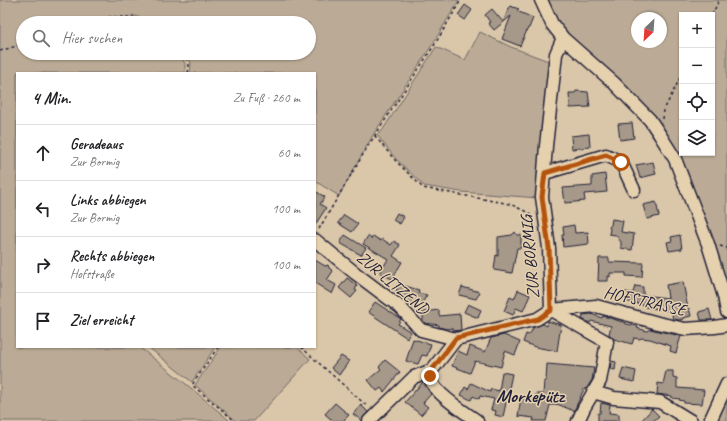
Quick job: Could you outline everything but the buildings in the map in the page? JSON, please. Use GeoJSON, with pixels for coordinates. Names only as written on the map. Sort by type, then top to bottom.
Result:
{"type":"FeatureCollection","features":[{"type":"Feature","properties":{"kind":"street"},"geometry":{"type":"LineString","coordinates":[[542,0],[552,24],[563,38],[614,82],[650,120],[675,159],[708,244],[724,296],[727,312]]}},
{"type":"Feature","properties":{"kind":"street","name":"ZUR BORMIG"},"geometry":{"type":"LineString","coordinates":[[563,38],[556,54],[542,197],[549,248],[551,310],[607,342],[600,381],[578,421]]}},
{"type":"Feature","properties":{"kind":"street"},"geometry":{"type":"LineString","coordinates":[[545,173],[606,155],[621,162],[634,190]]}},
{"type":"Feature","properties":{"kind":"street","name":"ZUR LITZEND"},"geometry":{"type":"LineString","coordinates":[[317,234],[355,273],[400,307],[421,330],[456,338]]}},
{"type":"Feature","properties":{"kind":"street","name":"HOFSTRASSE"},"geometry":{"type":"LineString","coordinates":[[456,338],[538,319],[551,310],[596,306],[685,329],[716,327],[727,324]]}},
{"type":"Feature","properties":{"kind":"street"},"geometry":{"type":"LineString","coordinates":[[456,338],[432,370],[430,376],[431,381],[439,392],[477,421]]}},
{"type":"Feature","properties":{"kind":"street"},"geometry":{"type":"LineString","coordinates":[[373,418],[414,377],[432,370]]}},
{"type":"Feature","properties":{"kind":"street"},"geometry":{"type":"LineString","coordinates":[[710,421],[727,384]]}},
{"type":"Feature","properties":{"kind":"street"},"geometry":{"type":"LineString","coordinates":[[593,392],[614,398],[660,402],[691,421]]}},
{"type":"Feature","properties":{"kind":"path"},"geometry":{"type":"LineString","coordinates":[[317,234],[375,136],[435,44],[461,0]]}},
{"type":"Feature","properties":{"kind":"path"},"geometry":{"type":"LineString","coordinates":[[713,12],[719,0]]}},
{"type":"Feature","properties":{"kind":"path"},"geometry":{"type":"LineString","coordinates":[[0,51],[16,46]]}},
{"type":"Feature","properties":{"kind":"path"},"geometry":{"type":"LineString","coordinates":[[187,60],[189,65],[188,72]]}},
{"type":"Feature","properties":{"kind":"path"},"geometry":{"type":"LineString","coordinates":[[660,135],[664,110],[679,80]]}},
{"type":"Feature","properties":{"kind":"path"},"geometry":{"type":"LineString","coordinates":[[375,136],[393,158],[423,188],[510,204],[529,212],[535,224]]}},
{"type":"Feature","properties":{"kind":"path"},"geometry":{"type":"LineString","coordinates":[[217,348],[192,385],[234,421]]}},
{"type":"Feature","properties":{"kind":"path"},"geometry":{"type":"LineString","coordinates":[[302,348],[373,418]]}},
{"type":"Feature","properties":{"kind":"shaded area"},"geometry":{"type":"Polygon","coordinates":[[[0,0],[459,0],[432,45],[373,135],[339,196],[316,182],[316,72],[190,72],[191,63],[190,60],[316,60],[316,16],[16,16],[16,60],[183,60],[185,72],[16,72],[16,348],[140,348],[230,421],[0,421],[0,0]]]}},
{"type":"Feature","properties":{"kind":"shaded area"},"geometry":{"type":"Polygon","coordinates":[[[547,0],[727,0],[727,286],[676,150],[565,33],[555,20],[547,0]]]}},
{"type":"Feature","properties":{"kind":"shaded area"},"geometry":{"type":"Polygon","coordinates":[[[480,32],[511,47],[551,62],[538,198],[461,192],[424,186],[395,158],[377,135],[382,131],[436,47],[465,60],[480,32]]]}},
{"type":"Feature","properties":{"kind":"shaded area"},"geometry":{"type":"Polygon","coordinates":[[[149,348],[214,348],[192,382],[149,348]]]}},
{"type":"Feature","properties":{"kind":"shaded area"},"geometry":{"type":"Polygon","coordinates":[[[220,348],[298,348],[310,359],[254,421],[236,421],[195,385],[220,348]]]}},
{"type":"Feature","properties":{"kind":"shaded area"},"geometry":{"type":"Polygon","coordinates":[[[727,400],[727,421],[717,421],[727,400]]]}},
{"type":"Feature","properties":{"kind":"district","name":"Morkepütz"},"geometry":{"type":"Point","coordinates":[530,396]}},
{"type":"Feature","properties":{"kind":"route"},"geometry":{"type":"LineString","coordinates":[[430,376],[432,370],[456,338],[538,319],[551,310],[549,248],[542,197],[545,173],[606,155],[621,162]]}}]}
